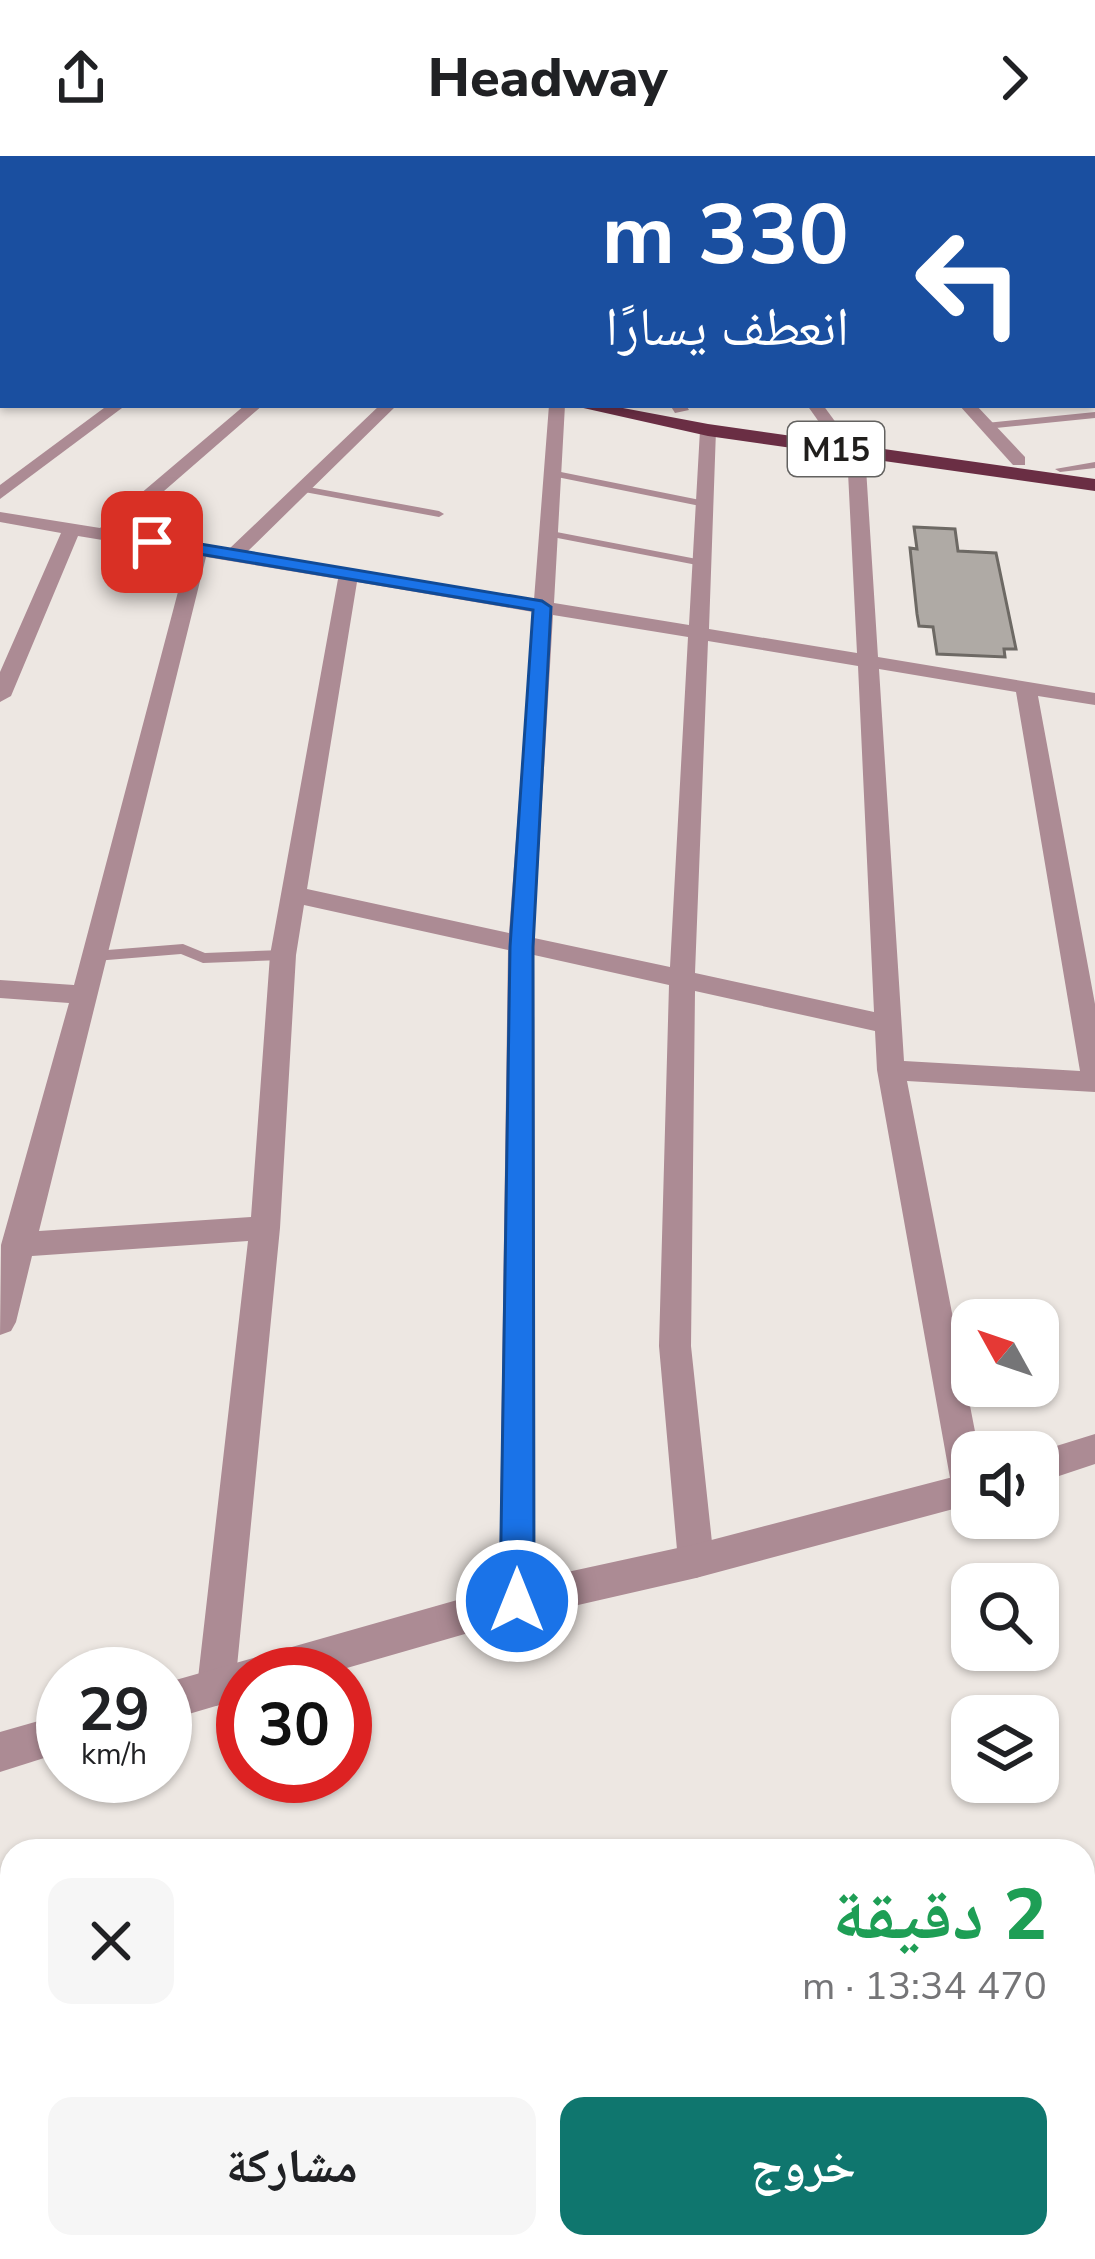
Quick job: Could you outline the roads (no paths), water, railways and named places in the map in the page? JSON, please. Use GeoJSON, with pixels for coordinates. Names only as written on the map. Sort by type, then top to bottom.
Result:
{"type":"FeatureCollection","features":[{"type":"Feature","properties":{"kind":"highway","name":"M15"},"geometry":{"type":"LineString","coordinates":[[594,408],[708,430],[1095,469]]}},
{"type":"Feature","properties":{"kind":"highway","name":"M15"},"geometry":{"type":"LineString","coordinates":[[680,408],[846,443],[1095,485]]}},
{"type":"Feature","properties":{"kind":"street"},"geometry":{"type":"LineString","coordinates":[[0,494],[114,408]]}},
{"type":"Feature","properties":{"kind":"street"},"geometry":{"type":"LineString","coordinates":[[105,533],[251,408]]}},
{"type":"Feature","properties":{"kind":"street"},"geometry":{"type":"LineString","coordinates":[[234,555],[386,408]]}},
{"type":"Feature","properties":{"kind":"street"},"geometry":{"type":"LineString","coordinates":[[517,1601],[521,947],[556,408]]}},
{"type":"Feature","properties":{"kind":"street"},"geometry":{"type":"LineString","coordinates":[[817,408],[846,443],[871,660],[891,1070],[959,1431]]}},
{"type":"Feature","properties":{"kind":"street"},"geometry":{"type":"LineString","coordinates":[[971,408],[1019,461]]}},
{"type":"Feature","properties":{"kind":"street"},"geometry":{"type":"LineString","coordinates":[[696,1561],[675,1346],[682,981],[708,430]]}},
{"type":"Feature","properties":{"kind":"street"},"geometry":{"type":"LineString","coordinates":[[0,517],[1095,699]]}},
{"type":"Feature","properties":{"kind":"street"},"geometry":{"type":"LineString","coordinates":[[0,696],[72,528]]}},
{"type":"Feature","properties":{"kind":"street"},"geometry":{"type":"LineString","coordinates":[[0,1322],[16,1245],[199,549]]}},
{"type":"Feature","properties":{"kind":"street"},"geometry":{"type":"LineString","coordinates":[[233,1647],[284,955],[349,574]]}},
{"type":"Feature","properties":{"kind":"street"},"geometry":{"type":"LineString","coordinates":[[891,1070],[1095,1080],[1087,998],[1026,687]]}},
{"type":"Feature","properties":{"kind":"street"},"geometry":{"type":"LineString","coordinates":[[296,895],[888,1024]]}},
{"type":"Feature","properties":{"kind":"street"},"geometry":{"type":"LineString","coordinates":[[0,989],[81,995]]}},
{"type":"Feature","properties":{"kind":"street"},"geometry":{"type":"LineString","coordinates":[[16,1245],[265,1228]]}},
{"type":"Feature","properties":{"kind":"street"},"geometry":{"type":"LineString","coordinates":[[1059,1460],[1095,1449]]}},
{"type":"Feature","properties":{"kind":"street"},"geometry":{"type":"LineString","coordinates":[[356,1647],[517,1601],[696,1561],[951,1494]]}},
{"type":"Feature","properties":{"kind":"street"},"geometry":{"type":"LineString","coordinates":[[0,1752],[36,1741]]}},
{"type":"Feature","properties":{"kind":"lane"},"geometry":{"type":"LineString","coordinates":[[986,426],[1095,415]]}},
{"type":"Feature","properties":{"kind":"lane"},"geometry":{"type":"LineString","coordinates":[[551,473],[705,504]]}},
{"type":"Feature","properties":{"kind":"lane"},"geometry":{"type":"LineString","coordinates":[[303,489],[439,514]]}},
{"type":"Feature","properties":{"kind":"lane"},"geometry":{"type":"LineString","coordinates":[[546,533],[702,562]]}},
{"type":"Feature","properties":{"kind":"lane"},"geometry":{"type":"LineString","coordinates":[[95,956],[183,949],[203,958],[284,955]]}}]}
